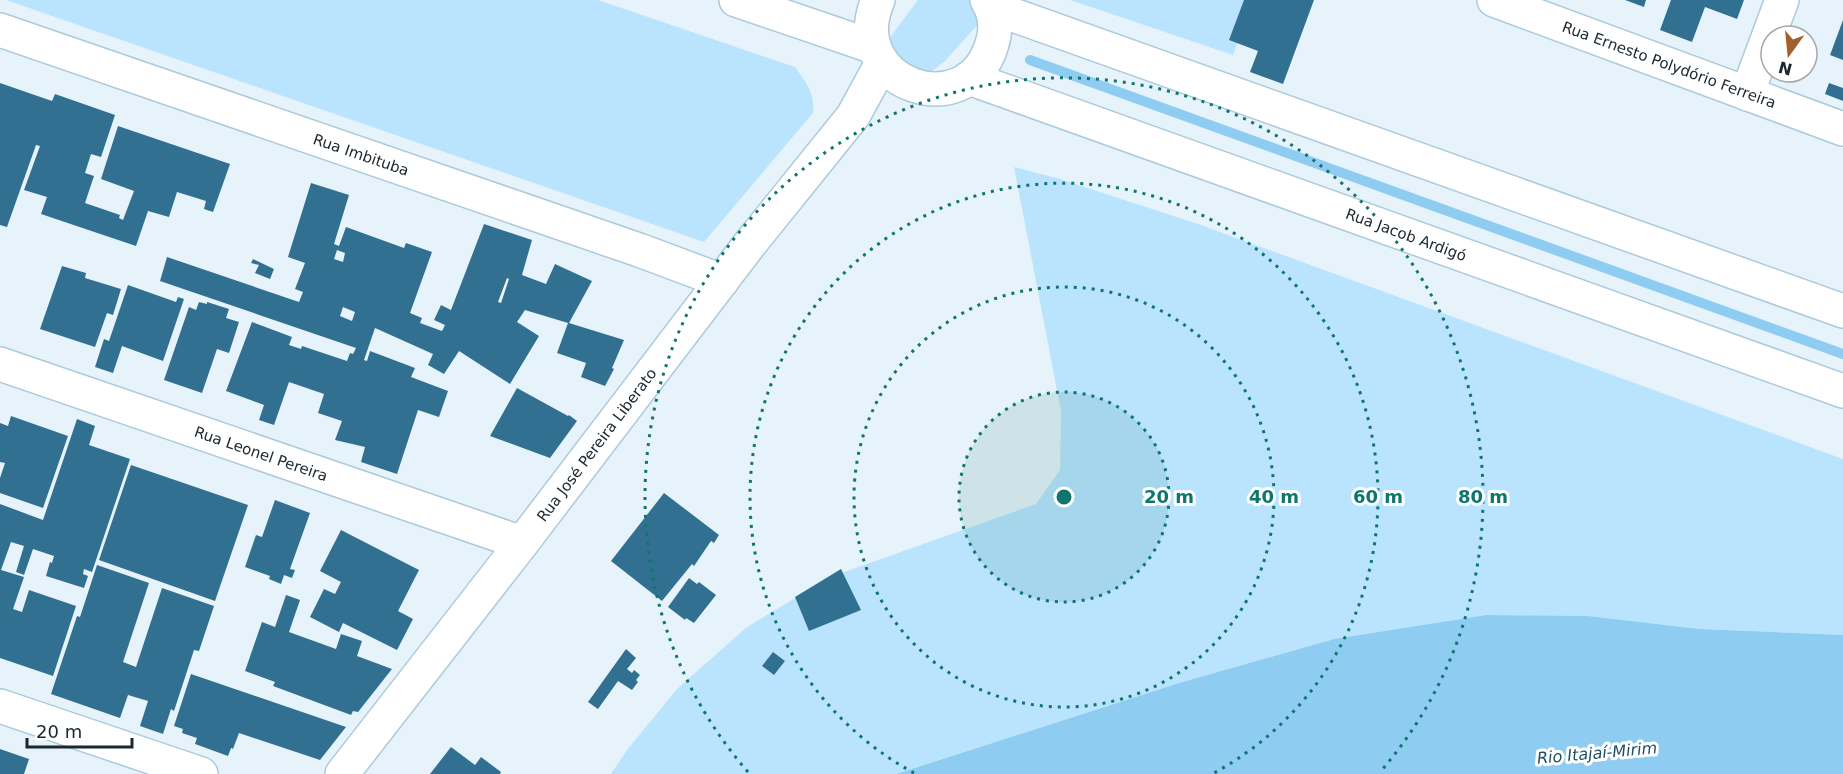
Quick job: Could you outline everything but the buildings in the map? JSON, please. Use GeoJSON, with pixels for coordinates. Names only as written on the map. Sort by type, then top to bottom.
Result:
{"type":"FeatureCollection","features":[{"type":"Feature","properties":{"kind":"main road"},"geometry":{"type":"LineString","coordinates":[[736,0],[878,55]]}},
{"type":"Feature","properties":{"kind":"main road"},"geometry":{"type":"LineString","coordinates":[[878,0],[873,13],[871,30],[878,55],[899,79],[916,87],[934,90],[953,87],[969,78],[985,60],[994,38],[995,22],[989,3]]}},
{"type":"Feature","properties":{"kind":"main road","name":"Rua Ernesto Polydório Ferreira"},"geometry":{"type":"LineString","coordinates":[[1494,0],[1843,129]]}},
{"type":"Feature","properties":{"kind":"main road"},"geometry":{"type":"LineString","coordinates":[[1747,94],[1782,0]]}},
{"type":"Feature","properties":{"kind":"main road"},"geometry":{"type":"LineString","coordinates":[[989,3],[1843,311]]}},
{"type":"Feature","properties":{"kind":"main road","name":"Rua Imbituba"},"geometry":{"type":"LineString","coordinates":[[0,30],[605,238],[722,281]]}},
{"type":"Feature","properties":{"kind":"main road","name":"Rua José Pereira Liberato"},"geometry":{"type":"LineString","coordinates":[[342,774],[722,281],[853,116],[878,55]]}},
{"type":"Feature","properties":{"kind":"main road","name":"Rua Jacob Ardigó"},"geometry":{"type":"LineString","coordinates":[[969,78],[1843,391]]}},
{"type":"Feature","properties":{"kind":"main road","name":"Rua José Pereira Liberato"},"geometry":{"type":"LineString","coordinates":[[853,116],[916,87]]}},
{"type":"Feature","properties":{"kind":"main road","name":"Rua Leonel Pereira"},"geometry":{"type":"LineString","coordinates":[[0,364],[522,543]]}},
{"type":"Feature","properties":{"kind":"main road"},"geometry":{"type":"LineString","coordinates":[[0,705],[201,774]]}},
{"type":"Feature","properties":{"kind":"shaded area"},"geometry":{"type":"Polygon","coordinates":[[[6,0],[598,0],[795,67],[811,93],[813,113],[704,242],[6,0]]]}},
{"type":"Feature","properties":{"kind":"shaded area"},"geometry":{"type":"Polygon","coordinates":[[[918,0],[976,0],[980,22],[945,61],[922,79],[885,44],[918,0]]]}},
{"type":"Feature","properties":{"kind":"shaded area"},"geometry":{"type":"Polygon","coordinates":[[[1070,0],[1253,0],[1233,55],[1070,0]]]}},
{"type":"Feature","properties":{"kind":"shaded area"},"geometry":{"type":"Polygon","coordinates":[[[1014,167],[1060,179],[1198,224],[1843,459],[1843,635],[1700,629],[1588,616],[1486,615],[1334,639],[1179,683],[896,774],[611,774],[627,750],[677,689],[747,627],[830,577],[1036,504],[1060,470],[1061,411],[1014,167]]]}},
{"type":"Feature","properties":{"kind":"water","name":"Rio Itajaí-Mirim"},"geometry":{"type":"Polygon","coordinates":[[[1486,615],[1588,616],[1700,629],[1843,635],[1843,774],[896,774],[1179,683],[1334,639],[1486,615]]]}},
{"type":"Feature","properties":{"kind":"waterway"},"geometry":{"type":"LineString","coordinates":[[1030,60],[1843,354]]}}]}
